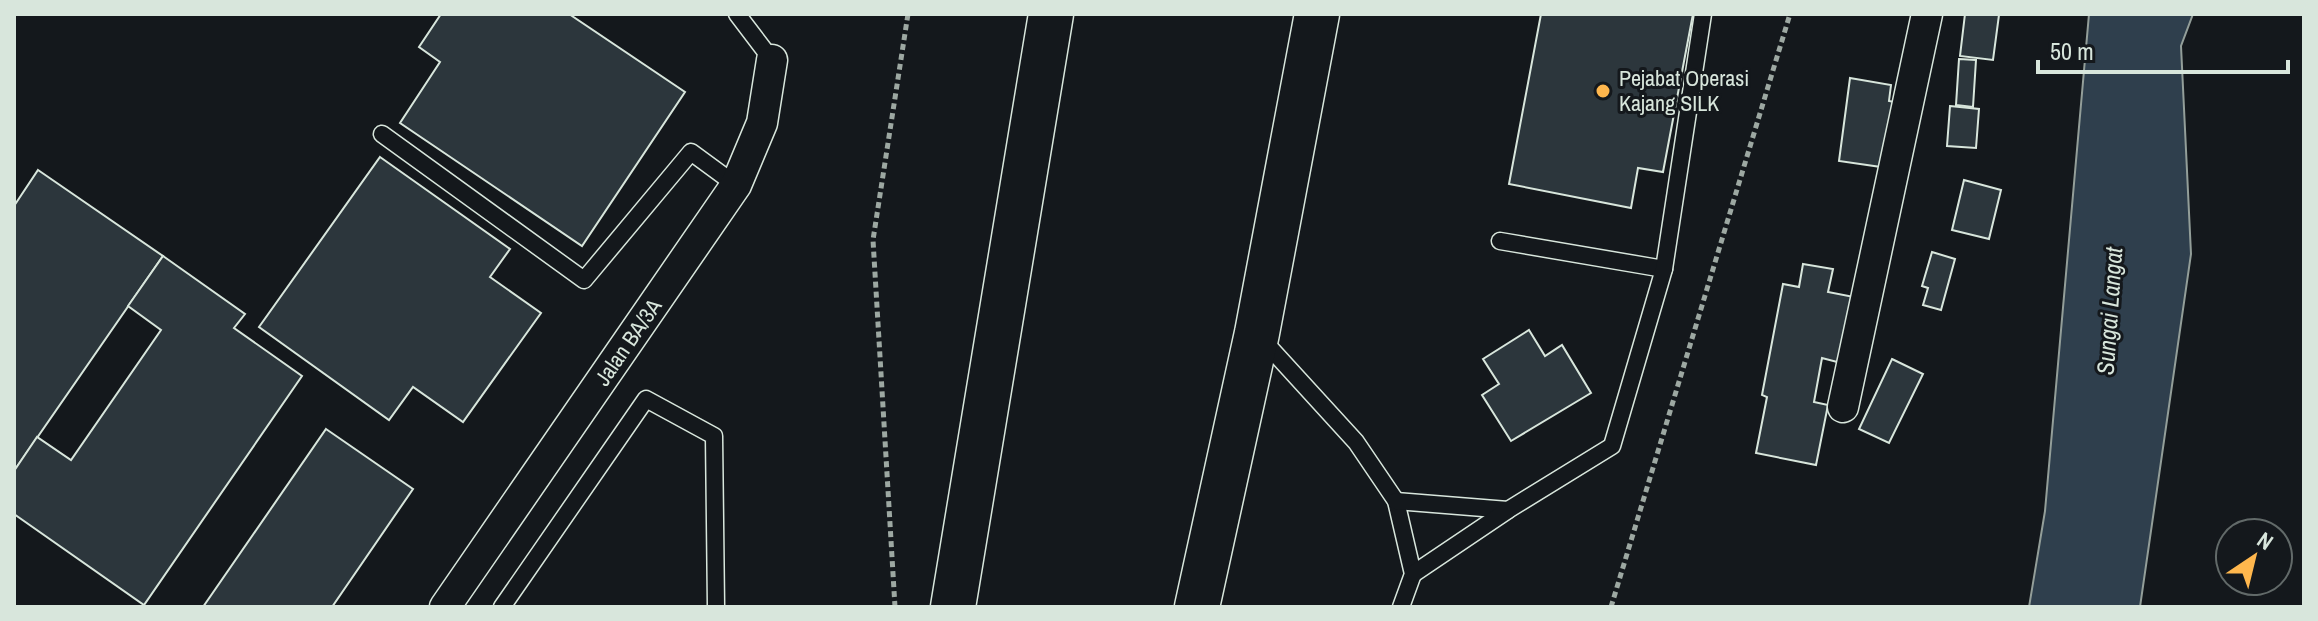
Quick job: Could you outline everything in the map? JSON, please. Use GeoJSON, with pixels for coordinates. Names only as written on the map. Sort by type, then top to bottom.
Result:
{"type":"FeatureCollection","features":[{"type":"Feature","properties":{"kind":"highway"},"geometry":{"type":"LineString","coordinates":[[953,607],[1051,14]]}},
{"type":"Feature","properties":{"kind":"highway"},"geometry":{"type":"LineString","coordinates":[[1197,607],[1257,333],[1317,14]]}},
{"type":"Feature","properties":{"kind":"street"},"geometry":{"type":"LineString","coordinates":[[1843,407],[1927,14]]}},
{"type":"Feature","properties":{"kind":"street","name":"Jalan BA/3A"},"geometry":{"type":"LineString","coordinates":[[445,607],[736,185],[762,123],[772,60]]}},
{"type":"Feature","properties":{"kind":"lane"},"geometry":{"type":"LineString","coordinates":[[737,14],[772,60]]}},
{"type":"Feature","properties":{"kind":"lane"},"geometry":{"type":"LineString","coordinates":[[1413,574],[1508,510],[1612,446],[1664,269],[1703,14]]}},
{"type":"Feature","properties":{"kind":"lane"},"geometry":{"type":"LineString","coordinates":[[382,134],[584,280],[691,152],[736,185]]}},
{"type":"Feature","properties":{"kind":"lane"},"geometry":{"type":"LineString","coordinates":[[1500,241],[1664,269]]}},
{"type":"Feature","properties":{"kind":"lane"},"geometry":{"type":"LineString","coordinates":[[1257,333],[1356,442],[1396,501],[1413,574],[1401,607]]}},
{"type":"Feature","properties":{"kind":"lane"},"geometry":{"type":"LineString","coordinates":[[502,607],[646,399],[714,436],[716,607]]}},
{"type":"Feature","properties":{"kind":"lane"},"geometry":{"type":"LineString","coordinates":[[1396,501],[1508,510]]}},
{"type":"Feature","properties":{"kind":"path"},"geometry":{"type":"LineString","coordinates":[[895,607],[873,240],[908,14]]}},
{"type":"Feature","properties":{"kind":"path"},"geometry":{"type":"LineString","coordinates":[[1611,607],[1790,14]]}},
{"type":"Feature","properties":{"kind":"water","name":"Sungai Langat"},"geometry":{"type":"Polygon","coordinates":[[[2089,14],[2193,14],[2181,46],[2191,254],[2140,607],[2029,607],[2045,511],[2089,14]]]}},
{"type":"Feature","properties":{"kind":"building"},"geometry":{"type":"Polygon","coordinates":[[[441,14],[569,14],[685,92],[582,246],[400,123],[440,62],[419,47],[441,14]]]}},
{"type":"Feature","properties":{"kind":"building","name":"Pejabat Operasi Kajang SILK"},"geometry":{"type":"Polygon","coordinates":[[[1541,14],[1693,14],[1663,172],[1638,168],[1631,208],[1509,184],[1541,14]]]}},
{"type":"Feature","properties":{"kind":"building"},"geometry":{"type":"Polygon","coordinates":[[[1965,14],[1999,15],[1993,60],[1960,56],[1965,14]]]}},
{"type":"Feature","properties":{"kind":"building"},"geometry":{"type":"Polygon","coordinates":[[[1959,59],[1976,60],[1973,107],[1956,105],[1959,59]]]}},
{"type":"Feature","properties":{"kind":"building"},"geometry":{"type":"Polygon","coordinates":[[[1850,78],[1891,85],[1889,101],[1904,104],[1895,169],[1839,161],[1850,78]]]}},
{"type":"Feature","properties":{"kind":"building"},"geometry":{"type":"Polygon","coordinates":[[[1950,106],[1979,109],[1976,148],[1947,146],[1950,106]]]}},
{"type":"Feature","properties":{"kind":"building"},"geometry":{"type":"Polygon","coordinates":[[[380,157],[510,249],[490,277],[541,313],[463,422],[413,387],[389,420],[259,327],[380,157]]]}},
{"type":"Feature","properties":{"kind":"building"},"geometry":{"type":"Polygon","coordinates":[[[38,170],[163,256],[14,471],[14,206],[38,170]]]}},
{"type":"Feature","properties":{"kind":"building"},"geometry":{"type":"Polygon","coordinates":[[[1964,180],[2001,190],[1989,239],[1952,230],[1964,180]]]}},
{"type":"Feature","properties":{"kind":"building"},"geometry":{"type":"Polygon","coordinates":[[[1932,252],[1955,259],[1941,310],[1923,305],[1928,288],[1922,286],[1932,252]]]}},
{"type":"Feature","properties":{"kind":"building"},"geometry":{"type":"Polygon","coordinates":[[[163,256],[245,314],[234,328],[302,376],[144,605],[14,514],[14,471],[37,437],[71,460],[161,330],[128,306],[163,256]]]}},
{"type":"Feature","properties":{"kind":"building"},"geometry":{"type":"Polygon","coordinates":[[[1803,264],[1833,269],[1828,292],[1854,297],[1841,363],[1822,358],[1814,402],[1828,405],[1816,465],[1756,453],[1767,397],[1762,395],[1783,284],[1799,287],[1803,264]]]}},
{"type":"Feature","properties":{"kind":"building"},"geometry":{"type":"Polygon","coordinates":[[[1529,330],[1545,356],[1562,345],[1591,393],[1511,441],[1482,395],[1499,384],[1483,359],[1529,330]]]}},
{"type":"Feature","properties":{"kind":"building"},"geometry":{"type":"Polygon","coordinates":[[[1892,359],[1923,374],[1889,443],[1859,429],[1892,359]]]}},
{"type":"Feature","properties":{"kind":"building"},"geometry":{"type":"Polygon","coordinates":[[[326,429],[413,489],[332,607],[203,607],[326,429]]]}},
{"type":"Feature","properties":{"kind":"place","name":"Pejabat Operasi Kajang SILK"},"geometry":{"type":"Point","coordinates":[1603,91]}}]}
